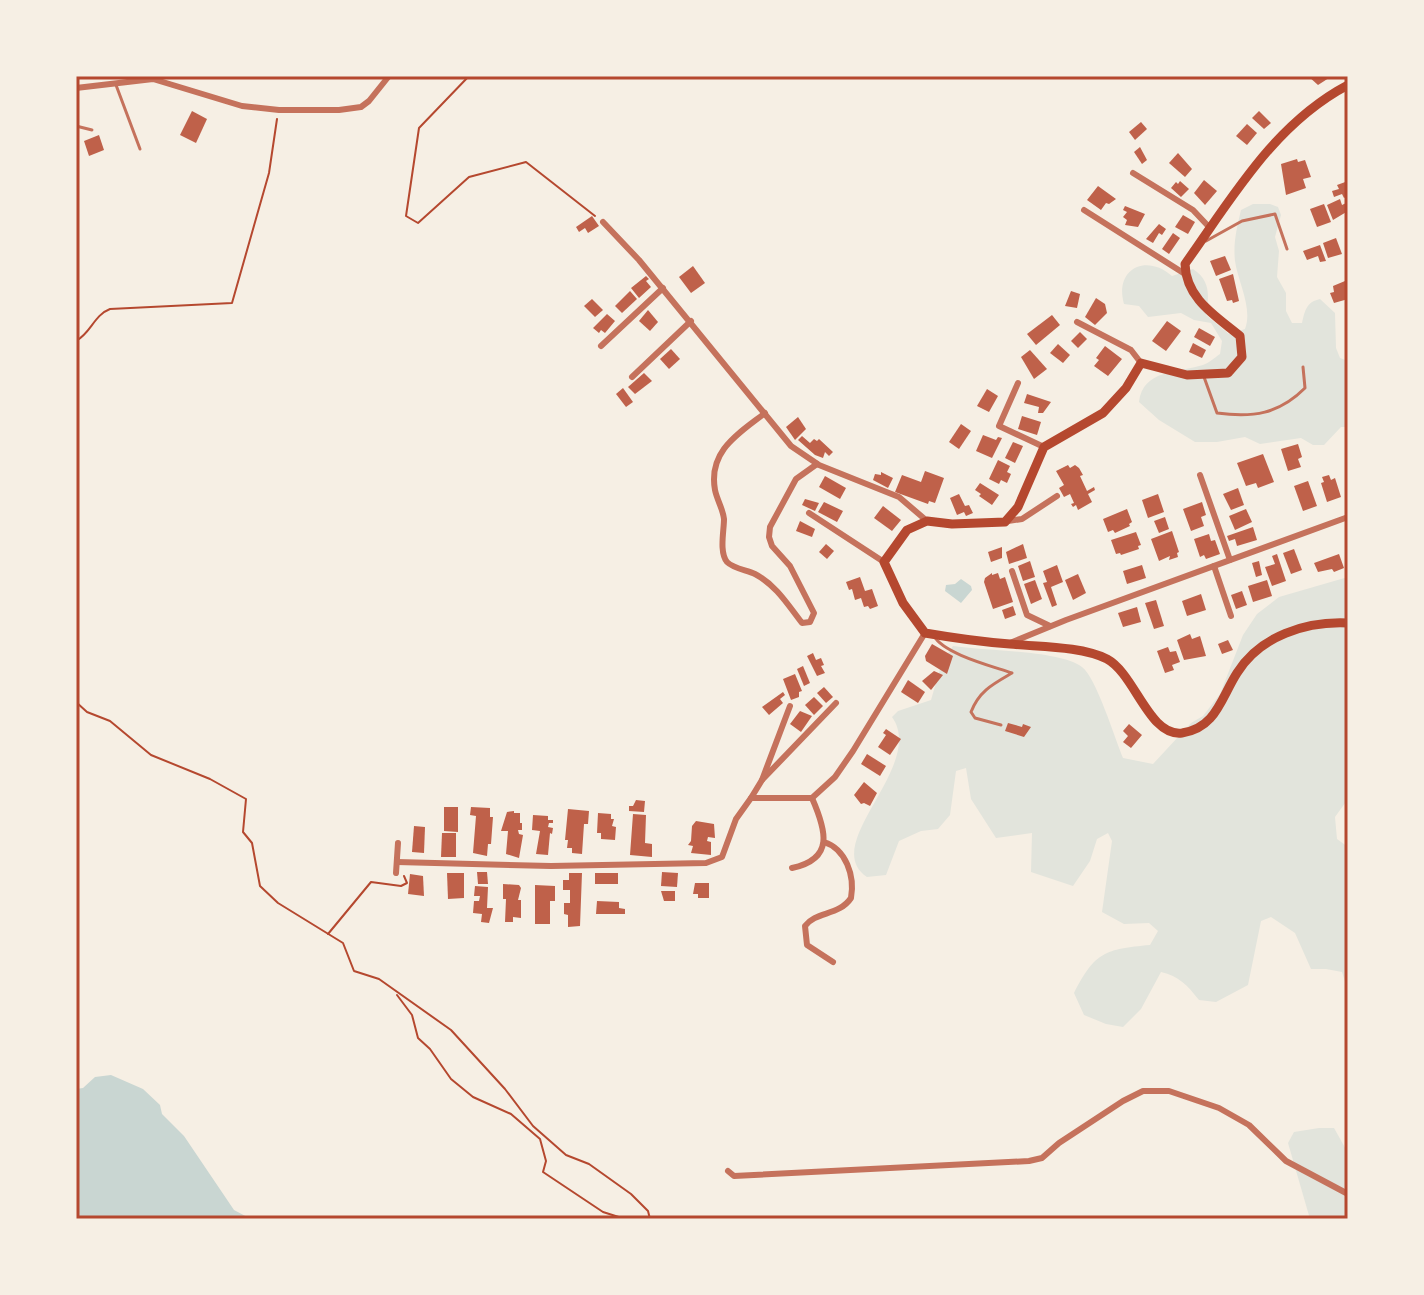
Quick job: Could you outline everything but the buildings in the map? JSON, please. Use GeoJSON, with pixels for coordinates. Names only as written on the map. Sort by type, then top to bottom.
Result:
{"type":"FeatureCollection","features":[{"type":"Feature","properties":{"kind":"main road"},"geometry":{"type":"LineString","coordinates":[[1348,85],[1323,98],[1285,131],[1257,162],[1185,264],[1185,274],[1195,298],[1240,336],[1242,357],[1228,373],[1187,375],[1141,363],[1126,388],[1103,413],[1044,447],[1018,507],[1005,522],[952,524],[927,521],[907,530],[884,562],[903,603],[929,634],[1063,648],[1105,658],[1130,681],[1156,722],[1169,732],[1183,733],[1214,716],[1223,704],[1237,672],[1260,645],[1283,633],[1334,622],[1348,623]]}},
{"type":"Feature","properties":{"kind":"street"},"geometry":{"type":"LineString","coordinates":[[76,88],[153,79],[242,106],[279,110],[339,110],[361,107],[389,76]]}},
{"type":"Feature","properties":{"kind":"street"},"geometry":{"type":"LineString","coordinates":[[1133,173],[1193,210],[1210,228]]}},
{"type":"Feature","properties":{"kind":"street"},"geometry":{"type":"LineString","coordinates":[[1084,210],[1185,274]]}},
{"type":"Feature","properties":{"kind":"street"},"geometry":{"type":"LineString","coordinates":[[603,222],[691,321],[791,446],[817,464],[899,497],[927,521]]}},
{"type":"Feature","properties":{"kind":"street"},"geometry":{"type":"LineString","coordinates":[[601,346],[663,288]]}},
{"type":"Feature","properties":{"kind":"street"},"geometry":{"type":"LineString","coordinates":[[632,377],[691,321]]}},
{"type":"Feature","properties":{"kind":"street"},"geometry":{"type":"LineString","coordinates":[[1077,322],[1131,350],[1141,363]]}},
{"type":"Feature","properties":{"kind":"street"},"geometry":{"type":"LineString","coordinates":[[1018,383],[999,426],[1044,447]]}},
{"type":"Feature","properties":{"kind":"street"},"geometry":{"type":"LineString","coordinates":[[765,413],[735,436],[716,459],[715,489],[723,512],[723,553],[730,564],[754,573],[773,586],[802,623],[810,622],[814,613],[790,566],[772,546],[770,527],[796,479],[817,464]]}},
{"type":"Feature","properties":{"kind":"street"},"geometry":{"type":"LineString","coordinates":[[1200,475],[1230,560]]}},
{"type":"Feature","properties":{"kind":"street"},"geometry":{"type":"LineString","coordinates":[[1005,522],[1022,519],[1057,496]]}},
{"type":"Feature","properties":{"kind":"street"},"geometry":{"type":"LineString","coordinates":[[809,513],[884,562]]}},
{"type":"Feature","properties":{"kind":"street"},"geometry":{"type":"LineString","coordinates":[[1008,644],[1348,517]]}},
{"type":"Feature","properties":{"kind":"street"},"geometry":{"type":"LineString","coordinates":[[1214,566],[1231,616]]}},
{"type":"Feature","properties":{"kind":"street"},"geometry":{"type":"LineString","coordinates":[[1012,571],[1027,615],[1050,626]]}},
{"type":"Feature","properties":{"kind":"street"},"geometry":{"type":"LineString","coordinates":[[751,798],[812,798],[835,777],[929,634]]}},
{"type":"Feature","properties":{"kind":"street"},"geometry":{"type":"LineString","coordinates":[[762,780],[836,703]]}},
{"type":"Feature","properties":{"kind":"street"},"geometry":{"type":"LineString","coordinates":[[397,862],[551,866],[706,863],[722,857],[736,819],[762,780],[790,706]]}},
{"type":"Feature","properties":{"kind":"street"},"geometry":{"type":"LineString","coordinates":[[792,868],[807,865],[817,858],[824,842],[823,823],[812,798]]}},
{"type":"Feature","properties":{"kind":"street"},"geometry":{"type":"LineString","coordinates":[[824,842],[839,850],[844,860],[852,882],[851,898],[832,914],[810,920],[805,926],[807,945],[833,962]]}},
{"type":"Feature","properties":{"kind":"street"},"geometry":{"type":"LineString","coordinates":[[396,873],[398,843]]}},
{"type":"Feature","properties":{"kind":"street"},"geometry":{"type":"LineString","coordinates":[[728,1171],[734,1176],[1029,1161],[1042,1158],[1059,1143],[1143,1091],[1169,1091],[1219,1108],[1249,1125],[1286,1161],[1348,1194]]}},
{"type":"Feature","properties":{"kind":"lane"},"geometry":{"type":"LineString","coordinates":[[115,82],[140,149]]}},
{"type":"Feature","properties":{"kind":"lane"},"geometry":{"type":"LineString","coordinates":[[76,126],[92,130]]}},
{"type":"Feature","properties":{"kind":"lane"},"geometry":{"type":"LineString","coordinates":[[1198,246],[1242,221],[1275,214],[1287,249]]}},
{"type":"Feature","properties":{"kind":"lane"},"geometry":{"type":"LineString","coordinates":[[1204,376],[1217,413],[1245,417],[1290,403],[1305,388],[1303,367]]}},
{"type":"Feature","properties":{"kind":"lane"},"geometry":{"type":"LineString","coordinates":[[929,634],[955,652],[1012,673],[985,688],[976,698],[971,712],[975,718],[1001,725]]}},
{"type":"Feature","properties":{"kind":"path"},"geometry":{"type":"LineString","coordinates":[[469,76],[419,128],[406,216],[418,223],[469,177],[526,162],[603,222]]}},
{"type":"Feature","properties":{"kind":"path"},"geometry":{"type":"LineString","coordinates":[[76,341],[83,337],[101,312],[110,309],[232,303],[269,173],[279,110]]}},
{"type":"Feature","properties":{"kind":"path"},"geometry":{"type":"LineString","coordinates":[[76,702],[87,712],[110,721],[151,755],[210,779],[246,799],[243,832],[252,843],[260,886],[278,903],[343,943],[354,971],[379,979],[451,1030],[505,1089],[533,1126],[566,1155],[589,1164],[631,1194],[648,1211],[650,1219]]}},
{"type":"Feature","properties":{"kind":"path"},"geometry":{"type":"LineString","coordinates":[[327,935],[371,882],[401,886],[407,883],[407,877],[396,873]]}},
{"type":"Feature","properties":{"kind":"path"},"geometry":{"type":"LineString","coordinates":[[394,990],[412,1015],[418,1038],[430,1049],[451,1079],[473,1097],[511,1114],[540,1139],[546,1161],[543,1172],[603,1212],[625,1219]]}},
{"type":"Feature","properties":{"kind":"shaded area"},"geometry":{"type":"Polygon","coordinates":[[[1253,204],[1278,207],[1281,215],[1275,237],[1279,251],[1277,277],[1286,293],[1286,311],[1292,323],[1302,323],[1305,311],[1315,300],[1320,299],[1335,313],[1336,348],[1340,358],[1348,361],[1348,427],[1341,427],[1324,445],[1313,445],[1301,438],[1260,444],[1245,437],[1195,442],[1159,420],[1139,402],[1147,383],[1163,374],[1207,363],[1220,354],[1222,341],[1211,323],[1194,320],[1181,313],[1148,317],[1139,306],[1124,304],[1122,292],[1128,274],[1134,268],[1143,266],[1162,269],[1172,276],[1193,269],[1206,284],[1206,315],[1229,334],[1245,329],[1247,312],[1235,248],[1241,210],[1253,204]]]}},
{"type":"Feature","properties":{"kind":"shaded area"},"geometry":{"type":"Polygon","coordinates":[[[1348,577],[1348,799],[1335,817],[1337,839],[1348,847],[1348,991],[1342,972],[1311,969],[1295,933],[1271,917],[1261,921],[1248,985],[1216,1002],[1199,1000],[1182,982],[1161,972],[1141,1009],[1123,1027],[1084,1015],[1074,993],[1095,961],[1122,948],[1150,945],[1158,931],[1149,923],[1124,924],[1102,912],[1112,841],[1108,833],[1097,839],[1090,861],[1073,886],[1031,872],[1032,833],[996,838],[971,799],[966,768],[956,771],[950,815],[938,829],[921,831],[899,841],[886,875],[867,877],[855,863],[855,845],[896,758],[899,737],[892,717],[898,711],[931,700],[942,662],[953,646],[1039,654],[1071,661],[1082,667],[1099,695],[1123,758],[1153,764],[1191,723],[1203,716],[1220,694],[1243,635],[1257,614],[1279,597],[1348,577]]]}},
{"type":"Feature","properties":{"kind":"shaded area"},"geometry":{"type":"Polygon","coordinates":[[[961,579],[972,590],[961,603],[945,591],[946,585],[955,584],[961,579]]]}},
{"type":"Feature","properties":{"kind":"shaded area"},"geometry":{"type":"Polygon","coordinates":[[[111,1075],[143,1089],[160,1105],[162,1114],[184,1136],[234,1210],[251,1219],[76,1219],[76,1089],[83,1088],[95,1077],[111,1075]]]}},
{"type":"Feature","properties":{"kind":"shaded area"},"geometry":{"type":"Polygon","coordinates":[[[1334,1128],[1348,1153],[1348,1219],[1310,1219],[1288,1143],[1294,1132],[1334,1128]]]}}]}
